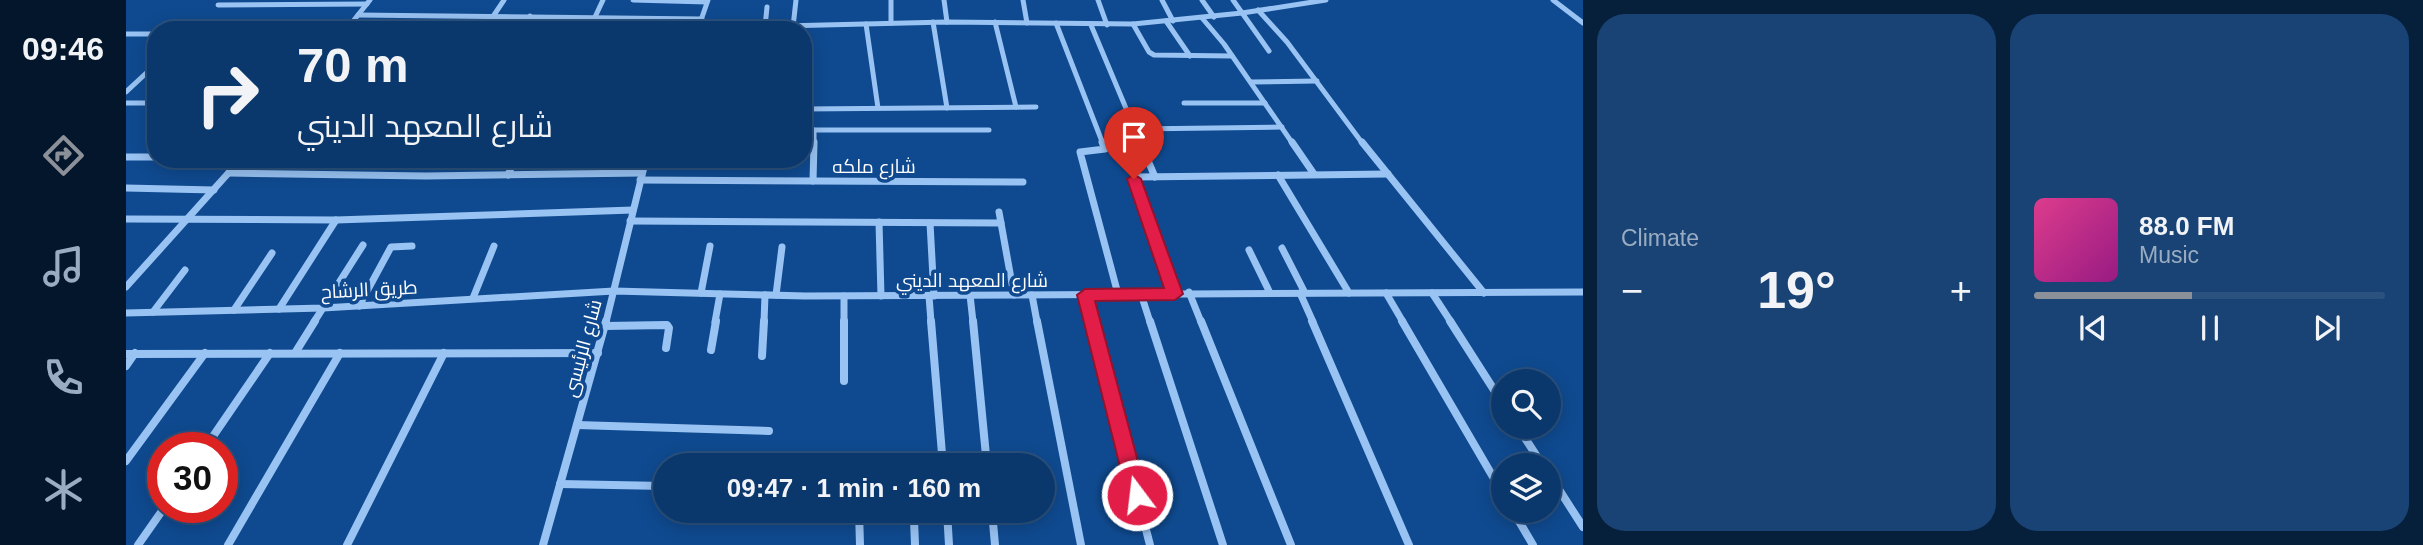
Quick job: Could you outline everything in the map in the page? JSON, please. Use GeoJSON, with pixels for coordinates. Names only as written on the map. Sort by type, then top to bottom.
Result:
{"type":"FeatureCollection","features":[{"type":"Feature","properties":{"kind":"street"},"geometry":{"type":"LineString","coordinates":[[494,15],[504,0]]}},
{"type":"Feature","properties":{"kind":"street"},"geometry":{"type":"LineString","coordinates":[[595,17],[603,0]]}},
{"type":"Feature","properties":{"kind":"street"},"geometry":{"type":"LineString","coordinates":[[358,15],[702,19],[708,1],[633,0]]}},
{"type":"Feature","properties":{"kind":"street"},"geometry":{"type":"LineString","coordinates":[[794,21],[796,0]]}},
{"type":"Feature","properties":{"kind":"street"},"geometry":{"type":"LineString","coordinates":[[891,0],[891,23]]}},
{"type":"Feature","properties":{"kind":"street"},"geometry":{"type":"LineString","coordinates":[[944,0],[947,22]]}},
{"type":"Feature","properties":{"kind":"street"},"geometry":{"type":"LineString","coordinates":[[1023,0],[1027,23]]}},
{"type":"Feature","properties":{"kind":"street"},"geometry":{"type":"LineString","coordinates":[[1098,0],[1107,25]]}},
{"type":"Feature","properties":{"kind":"street"},"geometry":{"type":"LineString","coordinates":[[1162,0],[1170,21],[1190,56]]}},
{"type":"Feature","properties":{"kind":"street"},"geometry":{"type":"LineString","coordinates":[[1202,0],[1214,17]]}},
{"type":"Feature","properties":{"kind":"street"},"geometry":{"type":"LineString","coordinates":[[1233,0],[1269,51]]}},
{"type":"Feature","properties":{"kind":"street"},"geometry":{"type":"LineString","coordinates":[[812,26],[933,22],[1133,24],[1214,17],[1326,0]]}},
{"type":"Feature","properties":{"kind":"street"},"geometry":{"type":"LineString","coordinates":[[1553,0],[1583,23]]}},
{"type":"Feature","properties":{"kind":"street"},"geometry":{"type":"LineString","coordinates":[[218,5],[368,2]]}},
{"type":"Feature","properties":{"kind":"street"},"geometry":{"type":"LineString","coordinates":[[353,21],[368,2]]}},
{"type":"Feature","properties":{"kind":"street"},"geometry":{"type":"LineString","coordinates":[[766,21],[767,7]]}},
{"type":"Feature","properties":{"kind":"street"},"geometry":{"type":"LineString","coordinates":[[1258,10],[1484,293]]}},
{"type":"Feature","properties":{"kind":"street"},"geometry":{"type":"LineString","coordinates":[[528,21],[530,16]]}},
{"type":"Feature","properties":{"kind":"street"},"geometry":{"type":"LineString","coordinates":[[1202,18],[1251,82],[1314,174]]}},
{"type":"Feature","properties":{"kind":"street"},"geometry":{"type":"LineString","coordinates":[[933,22],[947,108]]}},
{"type":"Feature","properties":{"kind":"street"},"geometry":{"type":"LineString","coordinates":[[995,22],[1016,107]]}},
{"type":"Feature","properties":{"kind":"street"},"geometry":{"type":"LineString","coordinates":[[1056,23],[1104,149],[1080,152],[1118,294]]}},
{"type":"Feature","properties":{"kind":"street"},"geometry":{"type":"LineString","coordinates":[[866,24],[878,108]]}},
{"type":"Feature","properties":{"kind":"street"},"geometry":{"type":"LineString","coordinates":[[1133,24],[1149,52],[1159,56],[1232,56]]}},
{"type":"Feature","properties":{"kind":"street"},"geometry":{"type":"LineString","coordinates":[[1091,25],[1154,177]]}},
{"type":"Feature","properties":{"kind":"street"},"geometry":{"type":"LineString","coordinates":[[126,34],[147,34]]}},
{"type":"Feature","properties":{"kind":"street"},"geometry":{"type":"LineString","coordinates":[[126,92],[147,72]]}},
{"type":"Feature","properties":{"kind":"street"},"geometry":{"type":"LineString","coordinates":[[1251,82],[1317,81]]}},
{"type":"Feature","properties":{"kind":"street"},"geometry":{"type":"LineString","coordinates":[[126,103],[147,103]]}},
{"type":"Feature","properties":{"kind":"street"},"geometry":{"type":"LineString","coordinates":[[1184,103],[1265,103]]}},
{"type":"Feature","properties":{"kind":"street"},"geometry":{"type":"LineString","coordinates":[[812,109],[1035,107]]}},
{"type":"Feature","properties":{"kind":"street"},"geometry":{"type":"LineString","coordinates":[[1135,130],[1282,127]]}},
{"type":"Feature","properties":{"kind":"street"},"geometry":{"type":"LineString","coordinates":[[813,181],[814,130],[989,130]]}},
{"type":"Feature","properties":{"kind":"street"},"geometry":{"type":"LineString","coordinates":[[126,157],[147,157]]}},
{"type":"Feature","properties":{"kind":"street"},"geometry":{"type":"LineString","coordinates":[[126,287],[233,168]]}},
{"type":"Feature","properties":{"kind":"street"},"geometry":{"type":"LineString","coordinates":[[508,175],[511,168]]}},
{"type":"Feature","properties":{"kind":"street","name":"شارع الرئيسى"},"geometry":{"type":"LineString","coordinates":[[543,545],[598,353],[644,168]]}},
{"type":"Feature","properties":{"kind":"street","name":"شارع ملكه"},"geometry":{"type":"LineString","coordinates":[[229,173],[1023,182]]}},
{"type":"Feature","properties":{"kind":"street"},"geometry":{"type":"LineString","coordinates":[[1175,294],[1134,179],[1136,177],[1388,174]]}},
{"type":"Feature","properties":{"kind":"street"},"geometry":{"type":"LineString","coordinates":[[1278,175],[1349,293]]}},
{"type":"Feature","properties":{"kind":"street"},"geometry":{"type":"LineString","coordinates":[[126,188],[215,190]]}},
{"type":"Feature","properties":{"kind":"street"},"geometry":{"type":"LineString","coordinates":[[126,219],[336,220],[633,210]]}},
{"type":"Feature","properties":{"kind":"street"},"geometry":{"type":"LineString","coordinates":[[999,212],[1014,295]]}},
{"type":"Feature","properties":{"kind":"street"},"geometry":{"type":"LineString","coordinates":[[279,310],[336,220]]}},
{"type":"Feature","properties":{"kind":"street"},"geometry":{"type":"LineString","coordinates":[[630,220],[1001,223]]}},
{"type":"Feature","properties":{"kind":"street"},"geometry":{"type":"LineString","coordinates":[[880,222],[881,296]]}},
{"type":"Feature","properties":{"kind":"street"},"geometry":{"type":"LineString","coordinates":[[930,223],[942,453]]}},
{"type":"Feature","properties":{"kind":"street"},"geometry":{"type":"LineString","coordinates":[[295,353],[363,245]]}},
{"type":"Feature","properties":{"kind":"street"},"geometry":{"type":"LineString","coordinates":[[359,306],[391,247],[412,246]]}},
{"type":"Feature","properties":{"kind":"street"},"geometry":{"type":"LineString","coordinates":[[473,298],[494,246]]}},
{"type":"Feature","properties":{"kind":"street"},"geometry":{"type":"LineString","coordinates":[[701,293],[710,246]]}},
{"type":"Feature","properties":{"kind":"street"},"geometry":{"type":"LineString","coordinates":[[776,295],[782,247]]}},
{"type":"Feature","properties":{"kind":"street"},"geometry":{"type":"LineString","coordinates":[[1282,247],[1409,545]]}},
{"type":"Feature","properties":{"kind":"street"},"geometry":{"type":"LineString","coordinates":[[1249,250],[1270,293]]}},
{"type":"Feature","properties":{"kind":"street"},"geometry":{"type":"LineString","coordinates":[[234,310],[272,253]]}},
{"type":"Feature","properties":{"kind":"street"},"geometry":{"type":"LineString","coordinates":[[153,312],[185,270]]}},
{"type":"Feature","properties":{"kind":"street","name":"شارع المعهد الديني"},"geometry":{"type":"LineString","coordinates":[[614,291],[844,296],[1189,292],[1583,292]]}},
{"type":"Feature","properties":{"kind":"street","name":"طريق الرشاح"},"geometry":{"type":"LineString","coordinates":[[126,313],[279,310],[614,291]]}},
{"type":"Feature","properties":{"kind":"street"},"geometry":{"type":"LineString","coordinates":[[1189,292],[1291,545]]}},
{"type":"Feature","properties":{"kind":"street"},"geometry":{"type":"LineString","coordinates":[[1386,293],[1491,473]]}},
{"type":"Feature","properties":{"kind":"street"},"geometry":{"type":"LineString","coordinates":[[1432,293],[1491,385]]}},
{"type":"Feature","properties":{"kind":"street"},"geometry":{"type":"LineString","coordinates":[[711,350],[720,294]]}},
{"type":"Feature","properties":{"kind":"street"},"geometry":{"type":"LineString","coordinates":[[1141,294],[1223,545]]}},
{"type":"Feature","properties":{"kind":"street"},"geometry":{"type":"LineString","coordinates":[[762,356],[765,295]]}},
{"type":"Feature","properties":{"kind":"street"},"geometry":{"type":"LineString","coordinates":[[970,295],[986,453]]}},
{"type":"Feature","properties":{"kind":"street"},"geometry":{"type":"LineString","coordinates":[[1031,295],[1081,545]]}},
{"type":"Feature","properties":{"kind":"street"},"geometry":{"type":"LineString","coordinates":[[1085,295],[1150,545]]}},
{"type":"Feature","properties":{"kind":"street"},"geometry":{"type":"LineString","coordinates":[[844,296],[844,381]]}},
{"type":"Feature","properties":{"kind":"street"},"geometry":{"type":"LineString","coordinates":[[605,326],[667,325],[669,328],[666,348]]}},
{"type":"Feature","properties":{"kind":"street"},"geometry":{"type":"LineString","coordinates":[[126,366],[131,353],[598,353]]}},
{"type":"Feature","properties":{"kind":"street"},"geometry":{"type":"LineString","coordinates":[[126,461],[205,353]]}},
{"type":"Feature","properties":{"kind":"street"},"geometry":{"type":"LineString","coordinates":[[216,432],[270,353]]}},
{"type":"Feature","properties":{"kind":"street"},"geometry":{"type":"LineString","coordinates":[[228,545],[340,353]]}},
{"type":"Feature","properties":{"kind":"street"},"geometry":{"type":"LineString","coordinates":[[347,545],[444,354]]}},
{"type":"Feature","properties":{"kind":"street"},"geometry":{"type":"LineString","coordinates":[[577,425],[769,431]]}},
{"type":"Feature","properties":{"kind":"street"},"geometry":{"type":"LineString","coordinates":[[560,484],[653,486]]}},
{"type":"Feature","properties":{"kind":"street"},"geometry":{"type":"LineString","coordinates":[[1561,493],[1583,527]]}},
{"type":"Feature","properties":{"kind":"street"},"geometry":{"type":"LineString","coordinates":[[138,545],[153,523]]}},
{"type":"Feature","properties":{"kind":"street"},"geometry":{"type":"LineString","coordinates":[[859,523],[860,545]]}},
{"type":"Feature","properties":{"kind":"street"},"geometry":{"type":"LineString","coordinates":[[914,523],[915,545]]}},
{"type":"Feature","properties":{"kind":"street"},"geometry":{"type":"LineString","coordinates":[[948,523],[949,545]]}},
{"type":"Feature","properties":{"kind":"street"},"geometry":{"type":"LineString","coordinates":[[993,523],[995,545]]}},
{"type":"Feature","properties":{"kind":"street"},"geometry":{"type":"LineString","coordinates":[[1520,523],[1533,545]]}},
{"type":"Feature","properties":{"kind":"route"},"geometry":{"type":"LineString","coordinates":[[1134,179],[1175,294],[1085,295],[1137,495]]}}]}
